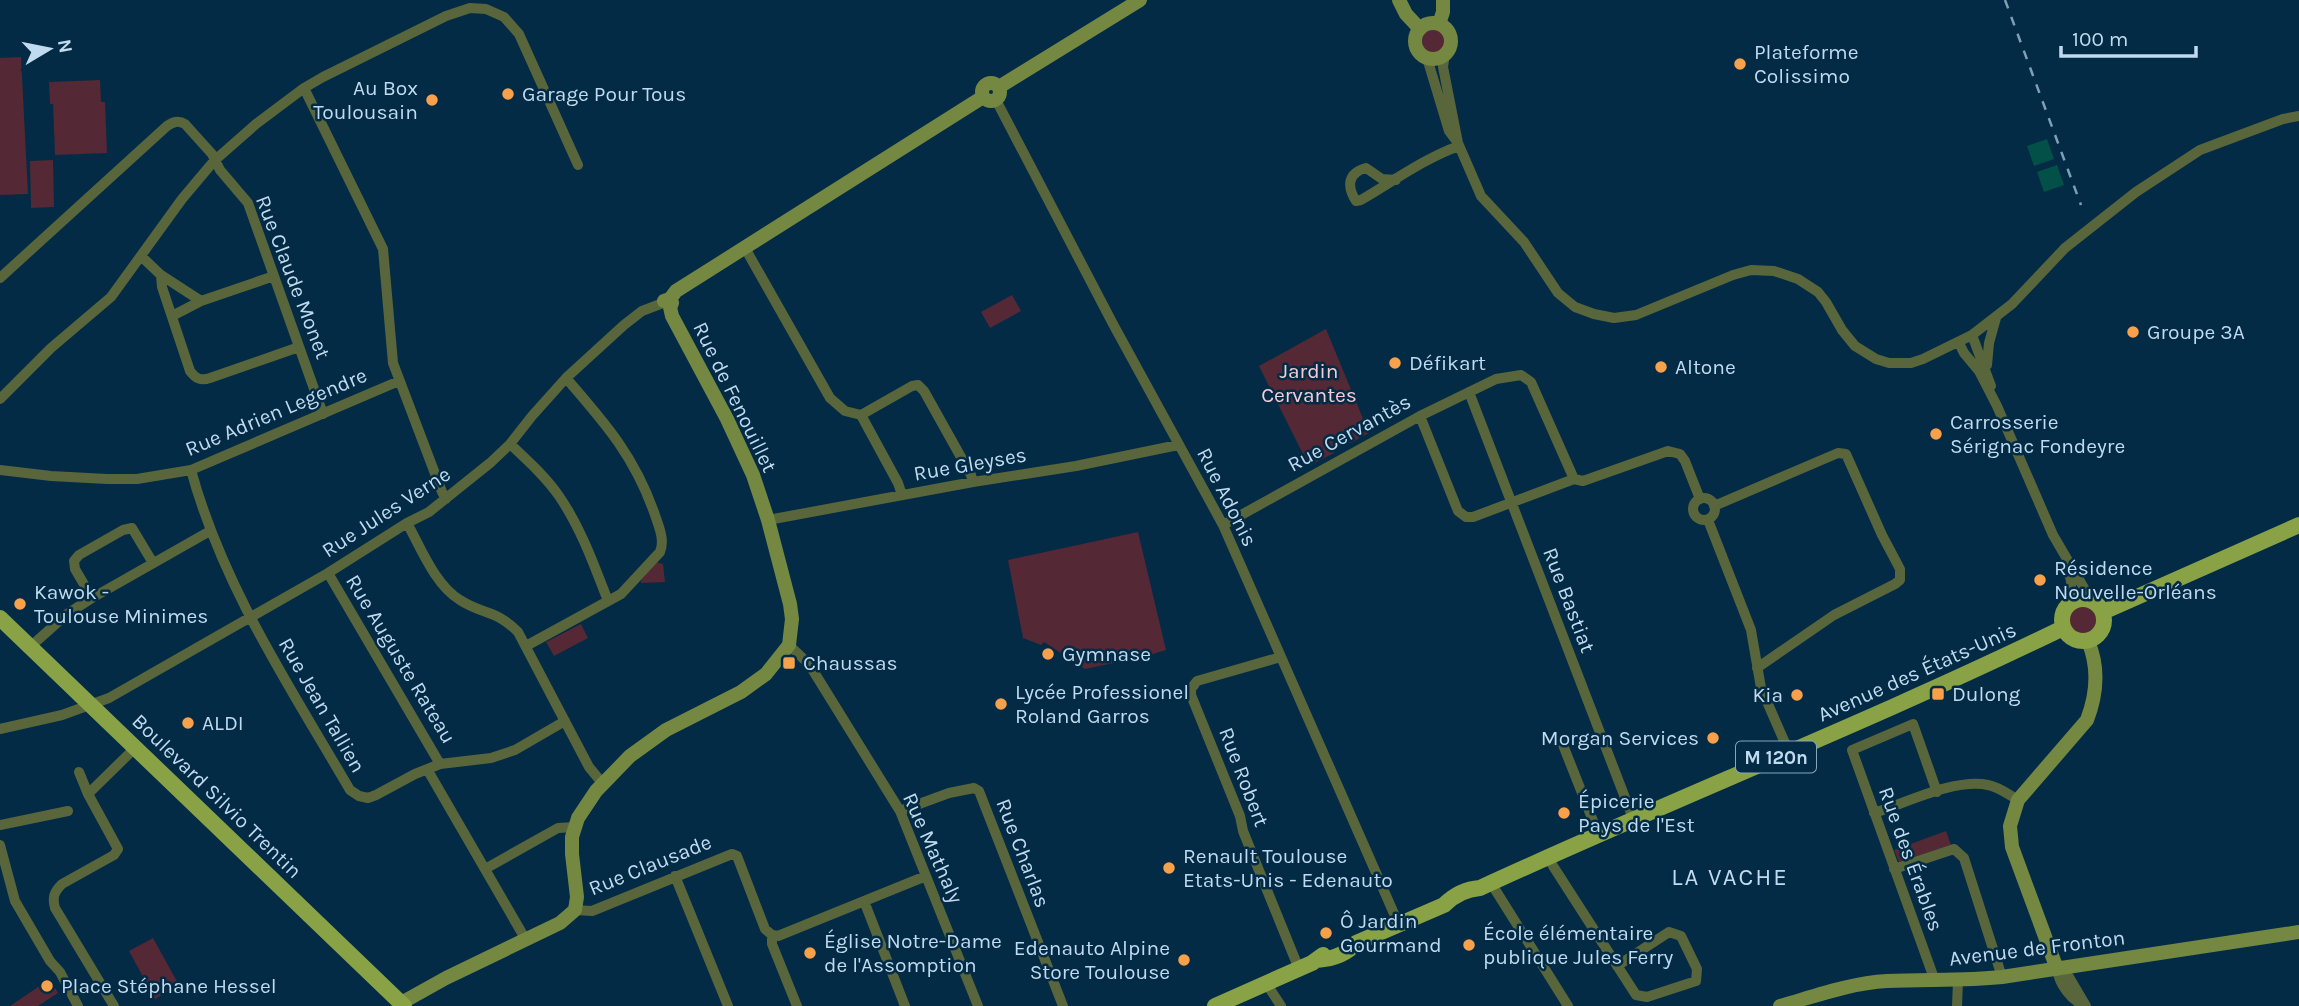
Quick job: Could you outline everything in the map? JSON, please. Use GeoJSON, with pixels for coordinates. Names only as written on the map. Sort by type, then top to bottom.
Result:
{"type":"FeatureCollection","features":[{"type":"Feature","properties":{"kind":"main road"},"geometry":{"type":"LineString","coordinates":[[2103,612],[2299,525]]}},
{"type":"Feature","properties":{"kind":"main road"},"geometry":{"type":"LineString","coordinates":[[2084,598],[2091,600],[2103,612],[2103,626],[2094,638],[2088,641],[2071,638],[2063,628],[2061,617],[2071,602],[2084,598]]}},
{"type":"Feature","properties":{"kind":"main road","name":"Boulevard Silvio Trentin"},"geometry":{"type":"LineString","coordinates":[[0,618],[92,704],[400,1005]]}},
{"type":"Feature","properties":{"kind":"main road","name":"Avenue des États-Unis"},"geometry":{"type":"LineString","coordinates":[[1214,1006],[1317,960],[1331,959],[1356,943],[1444,905],[1454,904],[1486,886],[1984,666],[2063,628]]}},
{"type":"Feature","properties":{"kind":"street"},"geometry":{"type":"LineString","coordinates":[[668,303],[676,291],[993,95],[1140,0]]}},
{"type":"Feature","properties":{"kind":"street"},"geometry":{"type":"LineString","coordinates":[[1399,0],[1420,29]]}},
{"type":"Feature","properties":{"kind":"street"},"geometry":{"type":"LineString","coordinates":[[1439,24],[1443,0]]}},
{"type":"Feature","properties":{"kind":"street"},"geometry":{"type":"LineString","coordinates":[[0,399],[51,348],[111,297],[182,199],[214,160],[304,88],[446,16],[470,8],[486,9],[504,17],[519,34],[578,165]]}},
{"type":"Feature","properties":{"kind":"street"},"geometry":{"type":"LineString","coordinates":[[1459,145],[1443,67],[1445,54],[1450,46],[1450,36],[1439,24],[1429,24],[1420,29],[1416,44],[1427,58],[1449,131],[1459,145],[1481,195],[1524,242],[1558,293],[1575,307],[1614,318],[1636,315],[1733,275],[1761,270],[1786,273],[1818,292],[1855,346],[1876,359],[1889,363],[1911,363],[1972,335],[1996,317],[2066,248],[2136,192],[2200,150],[2283,119],[2299,116]]}},
{"type":"Feature","properties":{"kind":"street"},"geometry":{"type":"LineString","coordinates":[[1427,58],[1439,58],[1445,54]]}},
{"type":"Feature","properties":{"kind":"street"},"geometry":{"type":"LineString","coordinates":[[304,88],[383,249],[391,348],[399,381],[446,499]]}},
{"type":"Feature","properties":{"kind":"street","name":"Rue Adonis"},"geometry":{"type":"LineString","coordinates":[[993,95],[1223,525],[1399,925]]}},
{"type":"Feature","properties":{"kind":"street","name":"Rue Claude Monet"},"geometry":{"type":"LineString","coordinates":[[0,278],[173,122],[185,124],[212,154],[220,170],[248,203],[323,414]]}},
{"type":"Feature","properties":{"kind":"street"},"geometry":{"type":"LineString","coordinates":[[1396,180],[1382,179],[1366,168],[1354,173],[1349,186],[1356,201],[1396,180],[1444,151],[1459,145]]}},
{"type":"Feature","properties":{"kind":"street"},"geometry":{"type":"LineString","coordinates":[[745,248],[831,398],[845,411],[861,415],[912,386],[918,386],[924,391],[973,482]]}},
{"type":"Feature","properties":{"kind":"street"},"geometry":{"type":"LineString","coordinates":[[141,257],[161,275],[201,301]]}},
{"type":"Feature","properties":{"kind":"street"},"geometry":{"type":"LineString","coordinates":[[161,275],[162,287],[190,371],[195,378],[203,380],[299,347]]}},
{"type":"Feature","properties":{"kind":"street"},"geometry":{"type":"LineString","coordinates":[[172,316],[201,301],[274,276]]}},
{"type":"Feature","properties":{"kind":"street","name":"Rue Jules Verne"},"geometry":{"type":"LineString","coordinates":[[0,729],[62,715],[112,697],[429,512],[510,444],[566,378],[642,311],[668,303]]}},
{"type":"Feature","properties":{"kind":"street","name":"Rue de Fenouillet"},"geometry":{"type":"LineString","coordinates":[[668,303],[677,327],[743,450],[768,520],[790,604],[792,619],[789,645]]}},
{"type":"Feature","properties":{"kind":"street"},"geometry":{"type":"LineString","coordinates":[[1987,373],[1987,354],[1996,317]]}},
{"type":"Feature","properties":{"kind":"street"},"geometry":{"type":"LineString","coordinates":[[1972,335],[1997,407]]}},
{"type":"Feature","properties":{"kind":"street"},"geometry":{"type":"LineString","coordinates":[[1959,342],[1964,353],[1979,371],[1997,407],[2060,548],[2071,580],[2071,602]]}},
{"type":"Feature","properties":{"kind":"street","name":"Rue Cervantès"},"geometry":{"type":"LineString","coordinates":[[1223,525],[1420,416],[1496,379],[1521,375],[1531,382],[1574,479]]}},
{"type":"Feature","properties":{"kind":"street"},"geometry":{"type":"LineString","coordinates":[[526,646],[628,589],[663,545],[652,507],[629,457],[604,421],[566,378]]}},
{"type":"Feature","properties":{"kind":"street","name":"Rue Adrien Legendre"},"geometry":{"type":"LineString","coordinates":[[0,470],[51,476],[137,479],[191,470],[399,381]]}},
{"type":"Feature","properties":{"kind":"street","name":"Rue Bastiat"},"geometry":{"type":"LineString","coordinates":[[1469,392],[1634,821]]}},
{"type":"Feature","properties":{"kind":"street"},"geometry":{"type":"LineString","coordinates":[[861,415],[902,495]]}},
{"type":"Feature","properties":{"kind":"street"},"geometry":{"type":"LineString","coordinates":[[1420,416],[1458,511],[1466,517],[1473,517],[1574,479],[1583,481],[1658,453],[1676,453],[1685,461],[1700,499]]}},
{"type":"Feature","properties":{"kind":"street"},"geometry":{"type":"LineString","coordinates":[[510,444],[539,471],[566,507],[585,543],[608,601]]}},
{"type":"Feature","properties":{"kind":"street","name":"Rue Gleyses"},"geometry":{"type":"LineString","coordinates":[[768,520],[1076,466],[1178,445]]}},
{"type":"Feature","properties":{"kind":"street"},"geometry":{"type":"LineString","coordinates":[[1714,506],[1838,453],[1846,454],[1900,569],[1900,580],[1895,584],[1834,615],[1757,668]]}},
{"type":"Feature","properties":{"kind":"street"},"geometry":{"type":"LineString","coordinates":[[191,470],[210,531],[250,617]]}},
{"type":"Feature","properties":{"kind":"street"},"geometry":{"type":"LineString","coordinates":[[1700,499],[1710,500],[1714,506],[1713,515],[1707,520],[1697,518],[1693,512],[1695,503],[1700,499]]}},
{"type":"Feature","properties":{"kind":"street"},"geometry":{"type":"LineString","coordinates":[[1707,520],[1751,630],[1761,688],[1788,752]]}},
{"type":"Feature","properties":{"kind":"street"},"geometry":{"type":"LineString","coordinates":[[407,523],[442,585],[466,604],[495,613],[517,632],[589,767],[603,784]]}},
{"type":"Feature","properties":{"kind":"street"},"geometry":{"type":"LineString","coordinates":[[92,598],[75,569],[74,561],[79,555],[123,530],[132,528],[153,563]]}},
{"type":"Feature","properties":{"kind":"street"},"geometry":{"type":"LineString","coordinates":[[30,647],[67,614],[210,531]]}},
{"type":"Feature","properties":{"kind":"street"},"geometry":{"type":"LineString","coordinates":[[2060,548],[2091,600]]}},
{"type":"Feature","properties":{"kind":"street","name":"Rue Auguste Rateau"},"geometry":{"type":"LineString","coordinates":[[328,573],[440,764]]}},
{"type":"Feature","properties":{"kind":"street","name":"Rue Jean Tallien"},"geometry":{"type":"LineString","coordinates":[[250,617],[350,790],[359,796],[368,798],[440,764],[477,761],[503,755],[527,745],[565,721]]}},
{"type":"Feature","properties":{"kind":"street"},"geometry":{"type":"LineString","coordinates":[[2086,1006],[2073,998],[2058,978],[2012,846],[2010,826],[2018,800],[2087,720],[2096,675],[2088,641]]}},
{"type":"Feature","properties":{"kind":"street"},"geometry":{"type":"LineString","coordinates":[[400,1005],[446,978],[560,923],[575,910],[577,897],[571,846],[575,827],[592,795],[630,756],[666,730],[741,692],[766,674],[789,645]]}},
{"type":"Feature","properties":{"kind":"street","name":"Rue Mathaly"},"geometry":{"type":"LineString","coordinates":[[789,645],[809,664],[900,811],[978,1006]]}},
{"type":"Feature","properties":{"kind":"street","name":"Rue Robert"},"geometry":{"type":"LineString","coordinates":[[1280,657],[1196,681],[1191,695],[1299,969]]}},
{"type":"Feature","properties":{"kind":"street","name":"Rue des Érables"},"geometry":{"type":"LineString","coordinates":[[1935,981],[1852,750],[1913,724],[1937,792]]}},
{"type":"Feature","properties":{"kind":"street"},"geometry":{"type":"LineString","coordinates":[[1563,745],[1599,836]]}},
{"type":"Feature","properties":{"kind":"street"},"geometry":{"type":"LineString","coordinates":[[88,794],[136,747]]}},
{"type":"Feature","properties":{"kind":"street"},"geometry":{"type":"LineString","coordinates":[[427,769],[526,940]]}},
{"type":"Feature","properties":{"kind":"street"},"geometry":{"type":"LineString","coordinates":[[79,772],[118,849],[114,855],[62,884],[55,890],[53,899],[55,908],[114,1006]]}},
{"type":"Feature","properties":{"kind":"street"},"geometry":{"type":"LineString","coordinates":[[1874,813],[1973,783],[2004,790],[2018,800]]}},
{"type":"Feature","properties":{"kind":"street","name":"Rue Charlas"},"geometry":{"type":"LineString","coordinates":[[900,811],[949,793],[974,788],[979,792],[1063,1006]]}},
{"type":"Feature","properties":{"kind":"street"},"geometry":{"type":"LineString","coordinates":[[0,825],[68,811]]}},
{"type":"Feature","properties":{"kind":"street"},"geometry":{"type":"LineString","coordinates":[[485,869],[558,828],[575,827]]}},
{"type":"Feature","properties":{"kind":"street"},"geometry":{"type":"LineString","coordinates":[[0,845],[15,901],[78,1006]]}},
{"type":"Feature","properties":{"kind":"street"},"geometry":{"type":"LineString","coordinates":[[1894,869],[1954,849],[1964,858],[2003,977]]}},
{"type":"Feature","properties":{"kind":"street","name":"Rue Clausade"},"geometry":{"type":"LineString","coordinates":[[575,910],[592,911],[732,853],[737,856],[765,929],[772,935]]}},
{"type":"Feature","properties":{"kind":"street"},"geometry":{"type":"LineString","coordinates":[[1549,858],[1617,966],[1636,995],[1647,997],[1696,981],[1697,969],[1681,936],[1669,932],[1617,966]]}},
{"type":"Feature","properties":{"kind":"street"},"geometry":{"type":"LineString","coordinates":[[676,876],[728,1006]]}},
{"type":"Feature","properties":{"kind":"street"},"geometry":{"type":"LineString","coordinates":[[797,1006],[772,944],[772,935],[778,936],[926,876]]}},
{"type":"Feature","properties":{"kind":"street"},"geometry":{"type":"LineString","coordinates":[[1486,886],[1568,1006]]}},
{"type":"Feature","properties":{"kind":"street"},"geometry":{"type":"LineString","coordinates":[[864,901],[905,1006]]}},
{"type":"Feature","properties":{"kind":"street","name":"Avenue de Fronton"},"geometry":{"type":"LineString","coordinates":[[1785,1005],[1825,993],[1885,981],[1958,981],[2003,977],[2299,932]]}},
{"type":"Feature","properties":{"kind":"street"},"geometry":{"type":"LineString","coordinates":[[1957,1006],[1958,981]]}},
{"type":"Feature","properties":{"kind":"street"},"geometry":{"type":"LineString","coordinates":[[1266,983],[1281,1006]]}},
{"type":"Feature","properties":{"kind":"green space"},"geometry":{"type":"Polygon","coordinates":[[[1434,29],[1445,36],[1446,41],[1439,52],[1434,53],[1423,46],[1422,41],[1429,30],[1434,29]]]}},
{"type":"Feature","properties":{"kind":"green space"},"geometry":{"type":"Polygon","coordinates":[[[21,57],[28,194],[0,195],[0,58],[21,57]]]}},
{"type":"Feature","properties":{"kind":"green space"},"geometry":{"type":"Polygon","coordinates":[[[100,80],[101,102],[105,102],[107,153],[55,155],[53,104],[50,104],[49,82],[100,80]]]}},
{"type":"Feature","properties":{"kind":"green space"},"geometry":{"type":"Polygon","coordinates":[[[53,160],[54,207],[31,208],[30,161],[53,160]]]}},
{"type":"Feature","properties":{"kind":"green space"},"geometry":{"type":"Polygon","coordinates":[[[1012,295],[1021,311],[990,328],[981,312],[1012,295]]]}},
{"type":"Feature","properties":{"kind":"green space","name":"Jardin Cervantes"},"geometry":{"type":"Polygon","coordinates":[[[1326,329],[1369,433],[1351,443],[1344,441],[1337,444],[1334,453],[1309,466],[1259,366],[1326,329]]]}},
{"type":"Feature","properties":{"kind":"green space"},"geometry":{"type":"Polygon","coordinates":[[[1138,532],[1166,650],[1085,669],[1044,642],[1041,645],[1023,638],[1008,560],[1138,532]]]}},
{"type":"Feature","properties":{"kind":"green space"},"geometry":{"type":"Polygon","coordinates":[[[656,562],[663,564],[665,582],[641,583],[641,580],[656,562]]]}},
{"type":"Feature","properties":{"kind":"green space"},"geometry":{"type":"Polygon","coordinates":[[[2082,606],[2092,610],[2096,620],[2092,630],[2082,634],[2072,630],[2068,620],[2072,610],[2082,606]]]}},
{"type":"Feature","properties":{"kind":"green space"},"geometry":{"type":"Polygon","coordinates":[[[581,624],[588,638],[554,656],[546,642],[581,624]]]}},
{"type":"Feature","properties":{"kind":"green space"},"geometry":{"type":"Polygon","coordinates":[[[1946,831],[1951,845],[1899,862],[1894,850],[1946,831]]]}},
{"type":"Feature","properties":{"kind":"green space"},"geometry":{"type":"Polygon","coordinates":[[[153,938],[179,985],[155,999],[129,951],[153,938]]]}},
{"type":"Feature","properties":{"kind":"green space","name":"Place Stéphane Hessel"},"geometry":{"type":"Polygon","coordinates":[[[50,979],[58,993],[38,1006],[10,1006],[50,979]]]}},
{"type":"Feature","properties":{"kind":"shaded area"},"geometry":{"type":"Polygon","coordinates":[[[2047,139],[2054,159],[2034,166],[2027,146],[2047,139]]]}},
{"type":"Feature","properties":{"kind":"shaded area"},"geometry":{"type":"Polygon","coordinates":[[[2057,165],[2064,185],[2044,192],[2037,172],[2057,165]]]}},
{"type":"Feature","properties":{"kind":"railway"},"geometry":{"type":"LineString","coordinates":[[2005,0],[2081,205]]}},
{"type":"Feature","properties":{"kind":"place","name":"Plateforme Colissimo"},"geometry":{"type":"Point","coordinates":[1740,64]}},
{"type":"Feature","properties":{"kind":"place","name":"Garage Pour Tous"},"geometry":{"type":"Point","coordinates":[508,94]}},
{"type":"Feature","properties":{"kind":"place","name":"Au Box Toulousain"},"geometry":{"type":"Point","coordinates":[432,100]}},
{"type":"Feature","properties":{"kind":"place","name":"Groupe 3A"},"geometry":{"type":"Point","coordinates":[2133,332]}},
{"type":"Feature","properties":{"kind":"place","name":"Défikart"},"geometry":{"type":"Point","coordinates":[1395,363]}},
{"type":"Feature","properties":{"kind":"place","name":"Altone"},"geometry":{"type":"Point","coordinates":[1661,367]}},
{"type":"Feature","properties":{"kind":"place","name":"Carrosserie Sérignac Fondeyre"},"geometry":{"type":"Point","coordinates":[1936,434]}},
{"type":"Feature","properties":{"kind":"place","name":"Résidence Nouvelle-Orléans"},"geometry":{"type":"Point","coordinates":[2040,580]}},
{"type":"Feature","properties":{"kind":"place","name":"Kawok - Toulouse Minimes"},"geometry":{"type":"Point","coordinates":[20,604]}},
{"type":"Feature","properties":{"kind":"place","name":"Gymnase"},"geometry":{"type":"Point","coordinates":[1048,654]}},
{"type":"Feature","properties":{"kind":"place","name":"Chaussas"},"geometry":{"type":"Point","coordinates":[789,663]}},
{"type":"Feature","properties":{"kind":"place","name":"Dulong"},"geometry":{"type":"Point","coordinates":[1938,694]}},
{"type":"Feature","properties":{"kind":"place","name":"Kia"},"geometry":{"type":"Point","coordinates":[1797,695]}},
{"type":"Feature","properties":{"kind":"place","name":"Lycée Professionel Roland Garros"},"geometry":{"type":"Point","coordinates":[1001,704]}},
{"type":"Feature","properties":{"kind":"place","name":"ALDI"},"geometry":{"type":"Point","coordinates":[188,723]}},
{"type":"Feature","properties":{"kind":"place","name":"Morgan Services"},"geometry":{"type":"Point","coordinates":[1713,738]}},
{"type":"Feature","properties":{"kind":"place","name":"Épicerie Pays de l'Est"},"geometry":{"type":"Point","coordinates":[1564,813]}},
{"type":"Feature","properties":{"kind":"place","name":"Renault Toulouse Etats-Unis - Edenauto"},"geometry":{"type":"Point","coordinates":[1169,868]}},
{"type":"Feature","properties":{"kind":"place","name":"Ô Jardin Gourmand"},"geometry":{"type":"Point","coordinates":[1326,933]}},
{"type":"Feature","properties":{"kind":"place","name":"École élémentaire publique Jules Ferry"},"geometry":{"type":"Point","coordinates":[1469,945]}},
{"type":"Feature","properties":{"kind":"place","name":"Église Notre-Dame de l'Assomption"},"geometry":{"type":"Point","coordinates":[810,953]}},
{"type":"Feature","properties":{"kind":"place","name":"Edenauto Alpine Store Toulouse"},"geometry":{"type":"Point","coordinates":[1184,960]}},
{"type":"Feature","properties":{"kind":"place","name":"Place Stéphane Hessel"},"geometry":{"type":"Point","coordinates":[47,986]}},
{"type":"Feature","properties":{"kind":"district","name":"LA VACHE"},"geometry":{"type":"Point","coordinates":[1730,877]}}]}
